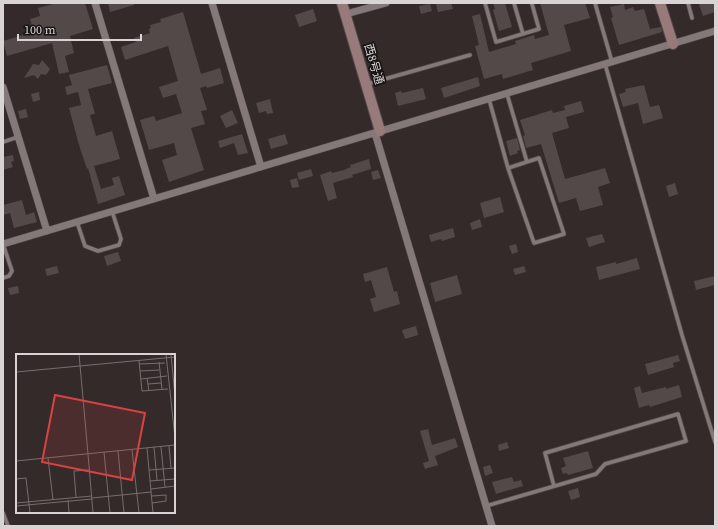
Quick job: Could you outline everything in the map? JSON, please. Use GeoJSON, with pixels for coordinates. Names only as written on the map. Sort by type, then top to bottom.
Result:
{"type":"FeatureCollection","features":[{"type":"Feature","properties":{"kind":"street"},"geometry":{"type":"LineString","coordinates":[[95,3],[154,199]]}},
{"type":"Feature","properties":{"kind":"street"},"geometry":{"type":"LineString","coordinates":[[212,3],[260,167]]}},
{"type":"Feature","properties":{"kind":"street","name":"西8号通"},"geometry":{"type":"LineString","coordinates":[[342,3],[366,84],[377,132]]}},
{"type":"Feature","properties":{"kind":"street"},"geometry":{"type":"LineString","coordinates":[[346,14],[386,3]]}},
{"type":"Feature","properties":{"kind":"street"},"geometry":{"type":"LineString","coordinates":[[660,3],[673,44]]}},
{"type":"Feature","properties":{"kind":"street"},"geometry":{"type":"LineString","coordinates":[[3,244],[715,31]]}},
{"type":"Feature","properties":{"kind":"street"},"geometry":{"type":"LineString","coordinates":[[3,87],[47,231]]}},
{"type":"Feature","properties":{"kind":"street"},"geometry":{"type":"LineString","coordinates":[[377,132],[492,526]]}},
{"type":"Feature","properties":{"kind":"lane"},"geometry":{"type":"LineString","coordinates":[[485,3],[496,42],[539,29],[532,4]]}},
{"type":"Feature","properties":{"kind":"lane"},"geometry":{"type":"LineString","coordinates":[[514,3],[523,34]]}},
{"type":"Feature","properties":{"kind":"lane"},"geometry":{"type":"LineString","coordinates":[[595,3],[608,63],[682,335],[715,442]]}},
{"type":"Feature","properties":{"kind":"lane"},"geometry":{"type":"LineString","coordinates":[[688,3],[692,18]]}},
{"type":"Feature","properties":{"kind":"lane"},"geometry":{"type":"LineString","coordinates":[[366,84],[470,55]]}},
{"type":"Feature","properties":{"kind":"lane"},"geometry":{"type":"LineString","coordinates":[[507,94],[527,162]]}},
{"type":"Feature","properties":{"kind":"lane"},"geometry":{"type":"LineString","coordinates":[[489,99],[508,168],[534,243],[564,234],[539,158],[508,168]]}},
{"type":"Feature","properties":{"kind":"lane"},"geometry":{"type":"LineString","coordinates":[[3,142],[18,137]]}},
{"type":"Feature","properties":{"kind":"lane"},"geometry":{"type":"LineString","coordinates":[[77,222],[85,246],[98,251],[119,245],[121,239],[112,211]]}},
{"type":"Feature","properties":{"kind":"lane"},"geometry":{"type":"LineString","coordinates":[[3,244],[12,272],[9,276],[3,278]]}},
{"type":"Feature","properties":{"kind":"lane"},"geometry":{"type":"LineString","coordinates":[[486,506],[596,474],[605,464],[686,441],[678,414],[545,452],[554,486]]}},
{"type":"Feature","properties":{"kind":"lane"},"geometry":{"type":"LineString","coordinates":[[3,513],[8,526]]}},
{"type":"Feature","properties":{"kind":"building"},"geometry":{"type":"Polygon","coordinates":[[[57,3],[85,3],[93,29],[70,36],[74,53],[65,56],[69,72],[59,74],[52,43],[7,56],[3,41],[34,32],[30,19],[40,16],[38,8],[57,3]]]}},
{"type":"Feature","properties":{"kind":"building"},"geometry":{"type":"Polygon","coordinates":[[[108,3],[134,3],[134,5],[110,12],[108,3]]]}},
{"type":"Feature","properties":{"kind":"building"},"geometry":{"type":"Polygon","coordinates":[[[451,3],[453,9],[438,12],[436,4],[451,3]]]}},
{"type":"Feature","properties":{"kind":"building"},"geometry":{"type":"Polygon","coordinates":[[[493,3],[505,3],[512,27],[499,31],[493,10],[495,9],[493,3]]]}},
{"type":"Feature","properties":{"kind":"building"},"geometry":{"type":"Polygon","coordinates":[[[540,3],[585,3],[590,18],[564,25],[571,51],[531,63],[533,70],[503,79],[502,74],[484,79],[475,46],[479,45],[472,16],[480,14],[489,52],[516,44],[515,41],[534,35],[535,39],[549,35],[540,3]]]}},
{"type":"Feature","properties":{"kind":"building"},"geometry":{"type":"Polygon","coordinates":[[[715,3],[715,12],[703,16],[699,4],[715,3]]]}},
{"type":"Feature","properties":{"kind":"building"},"geometry":{"type":"Polygon","coordinates":[[[430,4],[432,11],[421,14],[419,6],[430,4]]]}},
{"type":"Feature","properties":{"kind":"building"},"geometry":{"type":"Polygon","coordinates":[[[624,4],[625,10],[633,7],[635,11],[644,9],[650,29],[661,27],[662,32],[619,45],[611,18],[613,17],[610,7],[624,4]]]}},
{"type":"Feature","properties":{"kind":"building"},"geometry":{"type":"Polygon","coordinates":[[[313,9],[317,21],[299,27],[295,15],[313,9]]]}},
{"type":"Feature","properties":{"kind":"building"},"geometry":{"type":"Polygon","coordinates":[[[183,12],[201,74],[220,68],[224,83],[207,88],[206,86],[200,88],[207,110],[201,111],[205,124],[191,128],[204,170],[169,182],[162,160],[177,155],[174,143],[149,150],[140,120],[154,116],[156,121],[182,113],[176,94],[163,98],[159,87],[178,81],[168,46],[125,60],[121,47],[136,42],[134,38],[150,33],[150,25],[161,22],[160,19],[183,12]]]}},
{"type":"Feature","properties":{"kind":"building"},"geometry":{"type":"Polygon","coordinates":[[[42,60],[50,69],[46,75],[41,74],[38,79],[34,75],[24,78],[33,64],[39,65],[42,60]]]}},
{"type":"Feature","properties":{"kind":"building"},"geometry":{"type":"Polygon","coordinates":[[[107,65],[112,83],[88,89],[95,114],[90,115],[96,136],[112,131],[120,159],[94,166],[101,189],[114,185],[112,178],[119,176],[125,195],[98,204],[69,108],[81,105],[78,92],[67,95],[65,87],[72,85],[69,75],[107,65]]]}},
{"type":"Feature","properties":{"kind":"building"},"geometry":{"type":"Polygon","coordinates":[[[478,77],[480,86],[444,98],[441,88],[478,77]]]}},
{"type":"Feature","properties":{"kind":"building"},"geometry":{"type":"Polygon","coordinates":[[[644,85],[650,107],[659,105],[663,118],[643,124],[638,103],[623,107],[619,94],[626,92],[625,89],[644,85]]]}},
{"type":"Feature","properties":{"kind":"building"},"geometry":{"type":"Polygon","coordinates":[[[423,88],[426,99],[398,106],[395,93],[401,91],[402,93],[423,88]]]}},
{"type":"Feature","properties":{"kind":"building"},"geometry":{"type":"Polygon","coordinates":[[[39,92],[40,100],[33,102],[31,94],[39,92]]]}},
{"type":"Feature","properties":{"kind":"building"},"geometry":{"type":"Polygon","coordinates":[[[270,99],[273,113],[267,114],[266,111],[259,113],[256,103],[270,99]]]}},
{"type":"Feature","properties":{"kind":"building"},"geometry":{"type":"Polygon","coordinates":[[[581,101],[584,112],[566,117],[569,128],[552,133],[565,179],[605,168],[610,183],[598,187],[603,205],[580,211],[576,198],[559,203],[541,144],[526,148],[523,136],[525,135],[520,120],[552,110],[553,113],[565,110],[564,106],[581,101]]]}},
{"type":"Feature","properties":{"kind":"building"},"geometry":{"type":"Polygon","coordinates":[[[26,109],[28,117],[20,119],[18,111],[26,109]]]}},
{"type":"Feature","properties":{"kind":"building"},"geometry":{"type":"Polygon","coordinates":[[[232,110],[238,123],[226,128],[220,116],[232,110]]]}},
{"type":"Feature","properties":{"kind":"building"},"geometry":{"type":"Polygon","coordinates":[[[242,134],[248,153],[238,155],[234,143],[220,148],[218,141],[242,134]]]}},
{"type":"Feature","properties":{"kind":"building"},"geometry":{"type":"Polygon","coordinates":[[[285,134],[288,144],[271,149],[268,139],[285,134]]]}},
{"type":"Feature","properties":{"kind":"building"},"geometry":{"type":"Polygon","coordinates":[[[517,138],[520,150],[517,151],[518,153],[510,156],[506,141],[517,138]]]}},
{"type":"Feature","properties":{"kind":"building"},"geometry":{"type":"Polygon","coordinates":[[[13,155],[14,161],[11,162],[13,167],[3,170],[3,157],[13,155]]]}},
{"type":"Feature","properties":{"kind":"building"},"geometry":{"type":"Polygon","coordinates":[[[369,159],[371,169],[352,175],[353,177],[333,183],[337,198],[328,201],[320,175],[331,171],[332,173],[344,170],[351,167],[350,165],[369,159]]]}},
{"type":"Feature","properties":{"kind":"building"},"geometry":{"type":"Polygon","coordinates":[[[311,169],[313,176],[299,180],[297,173],[311,169]]]}},
{"type":"Feature","properties":{"kind":"building"},"geometry":{"type":"Polygon","coordinates":[[[378,170],[381,178],[373,180],[371,172],[378,170]]]}},
{"type":"Feature","properties":{"kind":"building"},"geometry":{"type":"Polygon","coordinates":[[[297,178],[299,187],[292,188],[290,180],[297,178]]]}},
{"type":"Feature","properties":{"kind":"building"},"geometry":{"type":"Polygon","coordinates":[[[675,183],[678,194],[669,197],[666,186],[675,183]]]}},
{"type":"Feature","properties":{"kind":"building"},"geometry":{"type":"Polygon","coordinates":[[[500,197],[504,212],[484,218],[480,203],[500,197]]]}},
{"type":"Feature","properties":{"kind":"building"},"geometry":{"type":"Polygon","coordinates":[[[22,200],[26,215],[34,212],[37,222],[14,228],[10,213],[3,215],[3,205],[22,200]]]}},
{"type":"Feature","properties":{"kind":"building"},"geometry":{"type":"Polygon","coordinates":[[[480,219],[482,227],[472,230],[470,223],[480,219]]]}},
{"type":"Feature","properties":{"kind":"building"},"geometry":{"type":"Polygon","coordinates":[[[453,228],[455,237],[442,241],[441,239],[431,242],[429,235],[453,228]]]}},
{"type":"Feature","properties":{"kind":"building"},"geometry":{"type":"Polygon","coordinates":[[[602,234],[605,242],[589,247],[586,238],[602,234]]]}},
{"type":"Feature","properties":{"kind":"building"},"geometry":{"type":"Polygon","coordinates":[[[516,244],[518,252],[512,254],[509,246],[516,244]]]}},
{"type":"Feature","properties":{"kind":"building"},"geometry":{"type":"Polygon","coordinates":[[[118,252],[121,261],[107,266],[104,256],[118,252]]]}},
{"type":"Feature","properties":{"kind":"building"},"geometry":{"type":"Polygon","coordinates":[[[637,258],[640,269],[599,280],[596,267],[616,262],[616,264],[637,258]]]}},
{"type":"Feature","properties":{"kind":"building"},"geometry":{"type":"Polygon","coordinates":[[[57,266],[59,273],[47,276],[45,269],[57,266]]]}},
{"type":"Feature","properties":{"kind":"building"},"geometry":{"type":"Polygon","coordinates":[[[524,266],[526,272],[515,275],[513,269],[524,266]]]}},
{"type":"Feature","properties":{"kind":"building"},"geometry":{"type":"Polygon","coordinates":[[[387,267],[394,292],[397,291],[400,304],[374,312],[370,299],[376,297],[371,280],[365,282],[363,274],[387,267]]]}},
{"type":"Feature","properties":{"kind":"building"},"geometry":{"type":"Polygon","coordinates":[[[457,275],[462,294],[435,302],[430,283],[457,275]]]}},
{"type":"Feature","properties":{"kind":"building"},"geometry":{"type":"Polygon","coordinates":[[[715,276],[715,285],[696,290],[694,281],[715,276]]]}},
{"type":"Feature","properties":{"kind":"building"},"geometry":{"type":"Polygon","coordinates":[[[18,286],[19,293],[10,295],[8,288],[18,286]]]}},
{"type":"Feature","properties":{"kind":"building"},"geometry":{"type":"Polygon","coordinates":[[[416,326],[418,335],[405,339],[402,330],[416,326]]]}},
{"type":"Feature","properties":{"kind":"building"},"geometry":{"type":"Polygon","coordinates":[[[678,355],[680,361],[673,363],[674,367],[648,375],[645,364],[678,355]]]}},
{"type":"Feature","properties":{"kind":"building"},"geometry":{"type":"Polygon","coordinates":[[[679,385],[682,397],[650,407],[649,405],[639,408],[634,388],[640,386],[642,393],[679,385]]]}},
{"type":"Feature","properties":{"kind":"building"},"geometry":{"type":"Polygon","coordinates":[[[428,429],[432,445],[455,438],[458,447],[435,456],[438,465],[425,469],[423,463],[429,461],[420,431],[428,429]]]}},
{"type":"Feature","properties":{"kind":"building"},"geometry":{"type":"Polygon","coordinates":[[[507,442],[509,448],[499,451],[498,445],[507,442]]]}},
{"type":"Feature","properties":{"kind":"building"},"geometry":{"type":"Polygon","coordinates":[[[588,451],[593,468],[568,475],[567,473],[563,474],[561,468],[566,466],[563,458],[588,451]]]}},
{"type":"Feature","properties":{"kind":"building"},"geometry":{"type":"Polygon","coordinates":[[[490,465],[493,473],[485,476],[483,467],[490,465]]]}},
{"type":"Feature","properties":{"kind":"building"},"geometry":{"type":"Polygon","coordinates":[[[512,477],[514,482],[521,480],[523,486],[496,494],[492,482],[512,477]]]}},
{"type":"Feature","properties":{"kind":"building"},"geometry":{"type":"Polygon","coordinates":[[[578,488],[580,497],[571,500],[568,491],[578,488]]]}}]}
